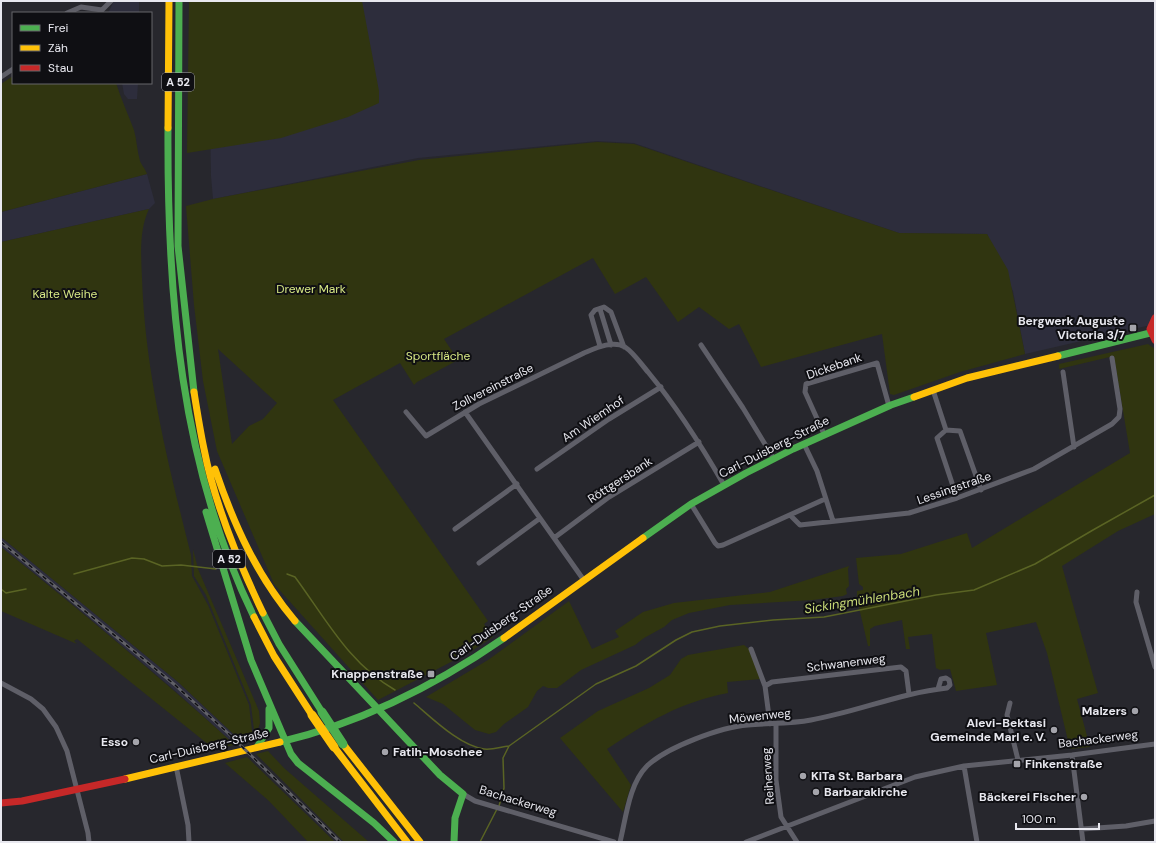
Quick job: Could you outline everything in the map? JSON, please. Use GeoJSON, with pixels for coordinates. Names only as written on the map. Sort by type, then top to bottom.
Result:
{"type":"FeatureCollection","features":[{"type":"Feature","properties":{"kind":"main road","name":"A 52"},"geometry":{"type":"LineString","coordinates":[[170,1],[172,164],[178,203],[178,246],[183,307],[191,373],[204,450],[216,496],[245,576],[279,644],[343,744],[420,842]]}},
{"type":"Feature","properties":{"kind":"main road","name":"A 52"},"geometry":{"type":"LineString","coordinates":[[179,1],[172,164],[168,205],[172,300],[182,388],[196,457],[208,502],[224,548],[263,636],[312,715],[334,747],[366,792],[407,842]]}},
{"type":"Feature","properties":{"kind":"main road"},"geometry":{"type":"LineString","coordinates":[[1153,336],[1150,326],[1155,318]]}},
{"type":"Feature","properties":{"kind":"main road","name":"Carl-Duisberg-Straße"},"geometry":{"type":"LineString","coordinates":[[1,803],[22,801],[77,790],[285,741],[327,729],[378,709],[431,684],[472,660],[503,640],[584,579],[691,504],[774,458],[824,434],[889,406],[967,378],[1034,360],[1153,336]]}},
{"type":"Feature","properties":{"kind":"main road"},"geometry":{"type":"LineString","coordinates":[[182,388],[181,410],[191,458],[234,609],[250,660],[285,741],[298,763],[374,823],[394,842]]}},
{"type":"Feature","properties":{"kind":"main road","name":"Bachackerweg"},"geometry":{"type":"LineString","coordinates":[[204,450],[212,460],[226,503],[237,530],[277,598],[302,629],[440,775],[463,794]]}},
{"type":"Feature","properties":{"kind":"main road"},"geometry":{"type":"LineString","coordinates":[[257,747],[269,728],[269,706]]}},
{"type":"Feature","properties":{"kind":"main road"},"geometry":{"type":"LineString","coordinates":[[454,842],[454,818],[463,794]]}},
{"type":"Feature","properties":{"kind":"street"},"geometry":{"type":"LineString","coordinates":[[69,12],[81,7],[102,10],[111,1]]}},
{"type":"Feature","properties":{"kind":"street"},"geometry":{"type":"LineString","coordinates":[[1,77],[12,70]]}},
{"type":"Feature","properties":{"kind":"street"},"geometry":{"type":"LineString","coordinates":[[600,346],[591,318],[593,312],[604,307],[611,312],[624,347],[661,387],[699,442],[724,485]]}},
{"type":"Feature","properties":{"kind":"street"},"geometry":{"type":"LineString","coordinates":[[600,309],[611,345]]}},
{"type":"Feature","properties":{"kind":"street","name":"Zollvereinstraße"},"geometry":{"type":"LineString","coordinates":[[406,412],[426,436],[465,412],[600,346],[611,345],[624,347]]}},
{"type":"Feature","properties":{"kind":"street"},"geometry":{"type":"LineString","coordinates":[[701,345],[744,408],[774,458]]}},
{"type":"Feature","properties":{"kind":"street","name":"Lessingstraße"},"geometry":{"type":"LineString","coordinates":[[790,515],[800,525],[910,513],[981,490],[1034,469],[1112,424],[1119,417],[1120,409],[1112,358]]}},
{"type":"Feature","properties":{"kind":"street","name":"Dickebank"},"geometry":{"type":"LineString","coordinates":[[824,434],[805,392],[806,384],[877,363],[889,406]]}},
{"type":"Feature","properties":{"kind":"street"},"geometry":{"type":"LineString","coordinates":[[1062,372],[1074,447]]}},
{"type":"Feature","properties":{"kind":"street","name":"Am Wiemhof"},"geometry":{"type":"LineString","coordinates":[[537,469],[610,419],[661,387]]}},
{"type":"Feature","properties":{"kind":"street"},"geometry":{"type":"LineString","coordinates":[[933,390],[946,430]]}},
{"type":"Feature","properties":{"kind":"street"},"geometry":{"type":"LineString","coordinates":[[465,412],[584,579]]}},
{"type":"Feature","properties":{"kind":"street"},"geometry":{"type":"LineString","coordinates":[[957,498],[937,438],[946,430],[960,431],[981,490]]}},
{"type":"Feature","properties":{"kind":"street","name":"Röttgersbank"},"geometry":{"type":"LineString","coordinates":[[554,538],[609,497],[699,442]]}},
{"type":"Feature","properties":{"kind":"street"},"geometry":{"type":"LineString","coordinates":[[804,444],[817,471],[833,521]]}},
{"type":"Feature","properties":{"kind":"street"},"geometry":{"type":"LineString","coordinates":[[455,529],[517,484]]}},
{"type":"Feature","properties":{"kind":"street"},"geometry":{"type":"LineString","coordinates":[[691,504],[715,543],[718,546],[723,546],[825,499]]}},
{"type":"Feature","properties":{"kind":"street"},"geometry":{"type":"LineString","coordinates":[[479,563],[540,519]]}},
{"type":"Feature","properties":{"kind":"street"},"geometry":{"type":"LineString","coordinates":[[1138,592],[1136,602],[1155,667]]}},
{"type":"Feature","properties":{"kind":"street"},"geometry":{"type":"LineString","coordinates":[[751,649],[765,686],[770,724]]}},
{"type":"Feature","properties":{"kind":"street","name":"Schwanenweg"},"geometry":{"type":"LineString","coordinates":[[765,686],[772,682],[901,667],[906,670],[909,694]]}},
{"type":"Feature","properties":{"kind":"street"},"geometry":{"type":"LineString","coordinates":[[1,683],[31,699],[42,709],[56,727],[67,751],[88,833],[88,842]]}},
{"type":"Feature","properties":{"kind":"street","name":"Möwenweg"},"geometry":{"type":"LineString","coordinates":[[620,842],[633,790],[638,778],[648,765],[692,740],[730,728],[747,725],[776,724],[811,720],[840,714],[909,694],[938,689]]}},
{"type":"Feature","properties":{"kind":"street"},"geometry":{"type":"LineString","coordinates":[[1010,702],[1007,715],[1018,760]]}},
{"type":"Feature","properties":{"kind":"street","name":"Reiherweg"},"geometry":{"type":"LineString","coordinates":[[776,724],[776,780],[781,817],[797,842]]}},
{"type":"Feature","properties":{"kind":"street","name":"Bachackerweg"},"geometry":{"type":"LineString","coordinates":[[746,842],[915,777],[964,766],[1072,755],[1155,744]]}},
{"type":"Feature","properties":{"kind":"street"},"geometry":{"type":"LineString","coordinates":[[1072,755],[1083,842]]}},
{"type":"Feature","properties":{"kind":"street"},"geometry":{"type":"LineString","coordinates":[[176,766],[188,825],[189,842]]}},
{"type":"Feature","properties":{"kind":"street"},"geometry":{"type":"LineString","coordinates":[[964,766],[977,842]]}},
{"type":"Feature","properties":{"kind":"street","name":"Bachackerweg"},"geometry":{"type":"LineString","coordinates":[[463,794],[488,805],[614,842]]}},
{"type":"Feature","properties":{"kind":"street"},"geometry":{"type":"LineString","coordinates":[[1082,829],[1126,826],[1155,821]]}},
{"type":"Feature","properties":{"kind":"shaded area"},"geometry":{"type":"Polygon","coordinates":[[[114,1],[139,1],[139,12],[108,12],[114,1]]]}},
{"type":"Feature","properties":{"kind":"shaded area"},"geometry":{"type":"Polygon","coordinates":[[[208,1],[1155,1],[1155,324],[1025,354],[1013,291],[987,234],[899,233],[634,143],[597,141],[418,158],[213,199],[211,176],[208,1]]]}},
{"type":"Feature","properties":{"kind":"shaded area"},"geometry":{"type":"Polygon","coordinates":[[[122,84],[138,84],[137,99],[128,99],[124,94],[122,84]]]}},
{"type":"Feature","properties":{"kind":"shaded area"},"geometry":{"type":"Polygon","coordinates":[[[147,174],[155,203],[149,209],[1,242],[1,212],[147,174]]]}},
{"type":"Feature","properties":{"kind":"shaded area"},"geometry":{"type":"Polygon","coordinates":[[[1,537],[178,682],[243,743],[235,745],[172,688],[63,596],[1,547],[1,537]]]}},
{"type":"Feature","properties":{"kind":"green space"},"geometry":{"type":"Polygon","coordinates":[[[189,1],[362,1],[379,91],[379,103],[348,117],[281,138],[187,153],[189,1]]]}},
{"type":"Feature","properties":{"kind":"green space"},"geometry":{"type":"Polygon","coordinates":[[[12,77],[12,84],[116,84],[134,130],[140,161],[147,174],[1,212],[1,84],[12,77]]]}},
{"type":"Feature","properties":{"kind":"green space","name":"Drewer Mark"},"geometry":{"type":"Polygon","coordinates":[[[597,142],[634,144],[899,233],[987,234],[1008,270],[1025,354],[960,372],[894,395],[890,394],[882,334],[761,367],[739,324],[729,329],[699,307],[678,322],[646,277],[615,294],[593,258],[444,339],[458,360],[414,385],[400,363],[333,400],[488,621],[484,624],[493,637],[470,652],[378,700],[274,584],[217,451],[203,381],[194,305],[186,206],[213,199],[419,160],[597,142]],[[218,349],[232,444],[249,426],[263,419],[277,403],[218,349]]]}},
{"type":"Feature","properties":{"kind":"green space","name":"Kalte Weihe"},"geometry":{"type":"Polygon","coordinates":[[[149,209],[142,234],[141,260],[144,313],[159,418],[191,555],[192,576],[208,605],[249,705],[253,739],[243,743],[178,682],[1,537],[1,242],[149,209]]]}},
{"type":"Feature","properties":{"kind":"green space"},"geometry":{"type":"Polygon","coordinates":[[[1148,344],[1155,349],[1155,514],[1118,531],[1062,566],[1098,693],[1077,699],[1090,747],[1070,749],[1047,653],[1036,622],[986,633],[997,685],[956,691],[950,669],[940,670],[936,668],[932,634],[908,637],[910,649],[906,649],[902,620],[875,626],[870,629],[870,646],[868,646],[857,599],[857,591],[863,590],[863,587],[859,584],[856,558],[901,554],[967,533],[972,548],[1130,453],[1114,356],[1059,369],[1059,364],[1148,344]]]}},
{"type":"Feature","properties":{"kind":"green space"},"geometry":{"type":"Polygon","coordinates":[[[1,547],[120,644],[235,745],[214,749],[77,639],[74,641],[77,644],[1,611],[1,547]]]}},
{"type":"Feature","properties":{"kind":"green space"},"geometry":{"type":"Polygon","coordinates":[[[193,549],[198,569],[259,711],[260,723],[255,738],[251,705],[206,595],[194,576],[193,549]]]}},
{"type":"Feature","properties":{"kind":"green space"},"geometry":{"type":"Polygon","coordinates":[[[849,566],[849,586],[846,589],[847,594],[843,596],[813,600],[730,605],[689,613],[672,620],[664,627],[644,638],[635,645],[581,670],[557,688],[548,688],[543,686],[537,691],[528,707],[504,724],[496,732],[489,734],[475,730],[443,704],[426,697],[488,660],[569,601],[592,649],[619,637],[615,631],[643,612],[674,603],[770,592],[849,566]]]}},
{"type":"Feature","properties":{"kind":"green space"},"geometry":{"type":"Polygon","coordinates":[[[744,645],[749,649],[761,679],[727,682],[728,693],[694,702],[679,708],[650,722],[607,749],[631,785],[623,812],[560,738],[598,711],[649,688],[670,675],[681,659],[688,655],[744,645]]]}},
{"type":"Feature","properties":{"kind":"green space"},"geometry":{"type":"Polygon","coordinates":[[[268,751],[284,768],[369,842],[344,842],[256,754],[268,751]]]}},
{"type":"Feature","properties":{"kind":"green space"},"geometry":{"type":"Polygon","coordinates":[[[247,757],[335,842],[308,842],[269,801],[225,763],[247,757]]]}},
{"type":"Feature","properties":{"kind":"waterway","name":"Sickingmühlenbach"},"geometry":{"type":"LineString","coordinates":[[414,703],[465,743],[484,749],[509,746],[596,684],[636,666],[676,640],[692,632],[720,626],[773,620],[824,617],[936,595],[974,590],[1035,564],[1155,495]]}},
{"type":"Feature","properties":{"kind":"waterway"},"geometry":{"type":"LineString","coordinates":[[74,574],[132,558],[144,559],[162,566],[181,565],[216,569]]}},
{"type":"Feature","properties":{"kind":"waterway"},"geometry":{"type":"LineString","coordinates":[[287,574],[295,577],[339,640],[351,654],[364,667],[395,690]]}},
{"type":"Feature","properties":{"kind":"waterway"},"geometry":{"type":"LineString","coordinates":[[1,589],[6,593],[26,589]]}},
{"type":"Feature","properties":{"kind":"waterway"},"geometry":{"type":"LineString","coordinates":[[499,806],[504,788],[503,758],[509,746]]}},
{"type":"Feature","properties":{"kind":"waterway"},"geometry":{"type":"LineString","coordinates":[[480,842],[497,809]]}},
{"type":"Feature","properties":{"kind":"railway"},"geometry":{"type":"LineString","coordinates":[[1,542],[175,685],[229,734],[340,842]]}},
{"type":"Feature","properties":{"kind":"traffic: fast"},"geometry":{"type":"LineString","coordinates":[[179,1],[178,246],[194,392]]}},
{"type":"Feature","properties":{"kind":"traffic: fast"},"geometry":{"type":"LineString","coordinates":[[168,128],[168,191],[171,253],[175,316],[183,378],[194,440],[209,500],[229,559],[254,617]]}},
{"type":"Feature","properties":{"kind":"traffic: fast"},"geometry":{"type":"LineString","coordinates":[[1058,356],[1150,333]]}},
{"type":"Feature","properties":{"kind":"traffic: fast"},"geometry":{"type":"LineString","coordinates":[[643,538],[691,504],[746,473],[793,449],[891,405],[914,397]]}},
{"type":"Feature","properties":{"kind":"traffic: fast"},"geometry":{"type":"LineString","coordinates":[[206,512],[251,660],[291,754],[298,763],[374,823],[394,842]]}},
{"type":"Feature","properties":{"kind":"traffic: fast"},"geometry":{"type":"LineString","coordinates":[[263,613],[279,644],[322,712]]}},
{"type":"Feature","properties":{"kind":"traffic: fast"},"geometry":{"type":"LineString","coordinates":[[295,621],[378,709]]}},
{"type":"Feature","properties":{"kind":"traffic: fast"},"geometry":{"type":"LineString","coordinates":[[280,742],[310,734],[369,713],[425,687],[504,638]]}},
{"type":"Feature","properties":{"kind":"traffic: fast"},"geometry":{"type":"LineString","coordinates":[[257,747],[269,728],[269,709]]}},
{"type":"Feature","properties":{"kind":"traffic: fast"},"geometry":{"type":"LineString","coordinates":[[378,709],[440,775],[463,794]]}},
{"type":"Feature","properties":{"kind":"traffic: fast"},"geometry":{"type":"LineString","coordinates":[[322,712],[343,744]]}},
{"type":"Feature","properties":{"kind":"traffic: fast"},"geometry":{"type":"LineString","coordinates":[[454,842],[455,818],[463,794]]}},
{"type":"Feature","properties":{"kind":"traffic: slow"},"geometry":{"type":"LineString","coordinates":[[168,128],[169,1]]}},
{"type":"Feature","properties":{"kind":"traffic: slow"},"geometry":{"type":"LineString","coordinates":[[914,397],[967,378],[1058,356]]}},
{"type":"Feature","properties":{"kind":"traffic: slow"},"geometry":{"type":"LineString","coordinates":[[194,392],[204,449],[214,491],[236,553],[263,613]]}},
{"type":"Feature","properties":{"kind":"traffic: slow"},"geometry":{"type":"LineString","coordinates":[[215,469],[230,510],[248,549],[269,586],[295,621]]}},
{"type":"Feature","properties":{"kind":"traffic: slow"},"geometry":{"type":"LineString","coordinates":[[504,638],[643,538]]}},
{"type":"Feature","properties":{"kind":"traffic: slow"},"geometry":{"type":"LineString","coordinates":[[254,617],[274,656],[312,715]]}},
{"type":"Feature","properties":{"kind":"traffic: slow"},"geometry":{"type":"LineString","coordinates":[[312,715],[334,747]]}},
{"type":"Feature","properties":{"kind":"traffic: slow"},"geometry":{"type":"LineString","coordinates":[[125,779],[280,742]]}},
{"type":"Feature","properties":{"kind":"traffic: slow"},"geometry":{"type":"LineString","coordinates":[[343,744],[420,842]]}},
{"type":"Feature","properties":{"kind":"traffic: slow"},"geometry":{"type":"LineString","coordinates":[[334,747],[407,842]]}},
{"type":"Feature","properties":{"kind":"traffic: jam"},"geometry":{"type":"LineString","coordinates":[[1155,318],[1150,329],[1155,340]]}},
{"type":"Feature","properties":{"kind":"traffic: jam"},"geometry":{"type":"LineString","coordinates":[[1,803],[22,801],[125,779]]}},
{"type":"Feature","properties":{"kind":"place","name":"Bergwerk Auguste Victoria 3/7"},"geometry":{"type":"Point","coordinates":[1133,328]}},
{"type":"Feature","properties":{"kind":"place","name":"Knappenstraße"},"geometry":{"type":"Point","coordinates":[431,674]}},
{"type":"Feature","properties":{"kind":"place","name":"Malzers"},"geometry":{"type":"Point","coordinates":[1135,711]}},
{"type":"Feature","properties":{"kind":"place","name":"Alevi-Bektasi Gemeinde Marl e. V."},"geometry":{"type":"Point","coordinates":[1054,730]}},
{"type":"Feature","properties":{"kind":"place","name":"Esso"},"geometry":{"type":"Point","coordinates":[136,742]}},
{"type":"Feature","properties":{"kind":"place","name":"Fatih-Moschee"},"geometry":{"type":"Point","coordinates":[385,752]}},
{"type":"Feature","properties":{"kind":"place","name":"Finkenstraße"},"geometry":{"type":"Point","coordinates":[1017,764]}},
{"type":"Feature","properties":{"kind":"place","name":"KiTa St. Barbara"},"geometry":{"type":"Point","coordinates":[803,776]}},
{"type":"Feature","properties":{"kind":"place","name":"Barbarakirche"},"geometry":{"type":"Point","coordinates":[816,792]}},
{"type":"Feature","properties":{"kind":"place","name":"Bäckerei Fischer"},"geometry":{"type":"Point","coordinates":[1084,797]}},
{"type":"Feature","properties":{"kind":"park label","name":"Sportfläche"},"geometry":{"type":"Point","coordinates":[438,356]}}]}
